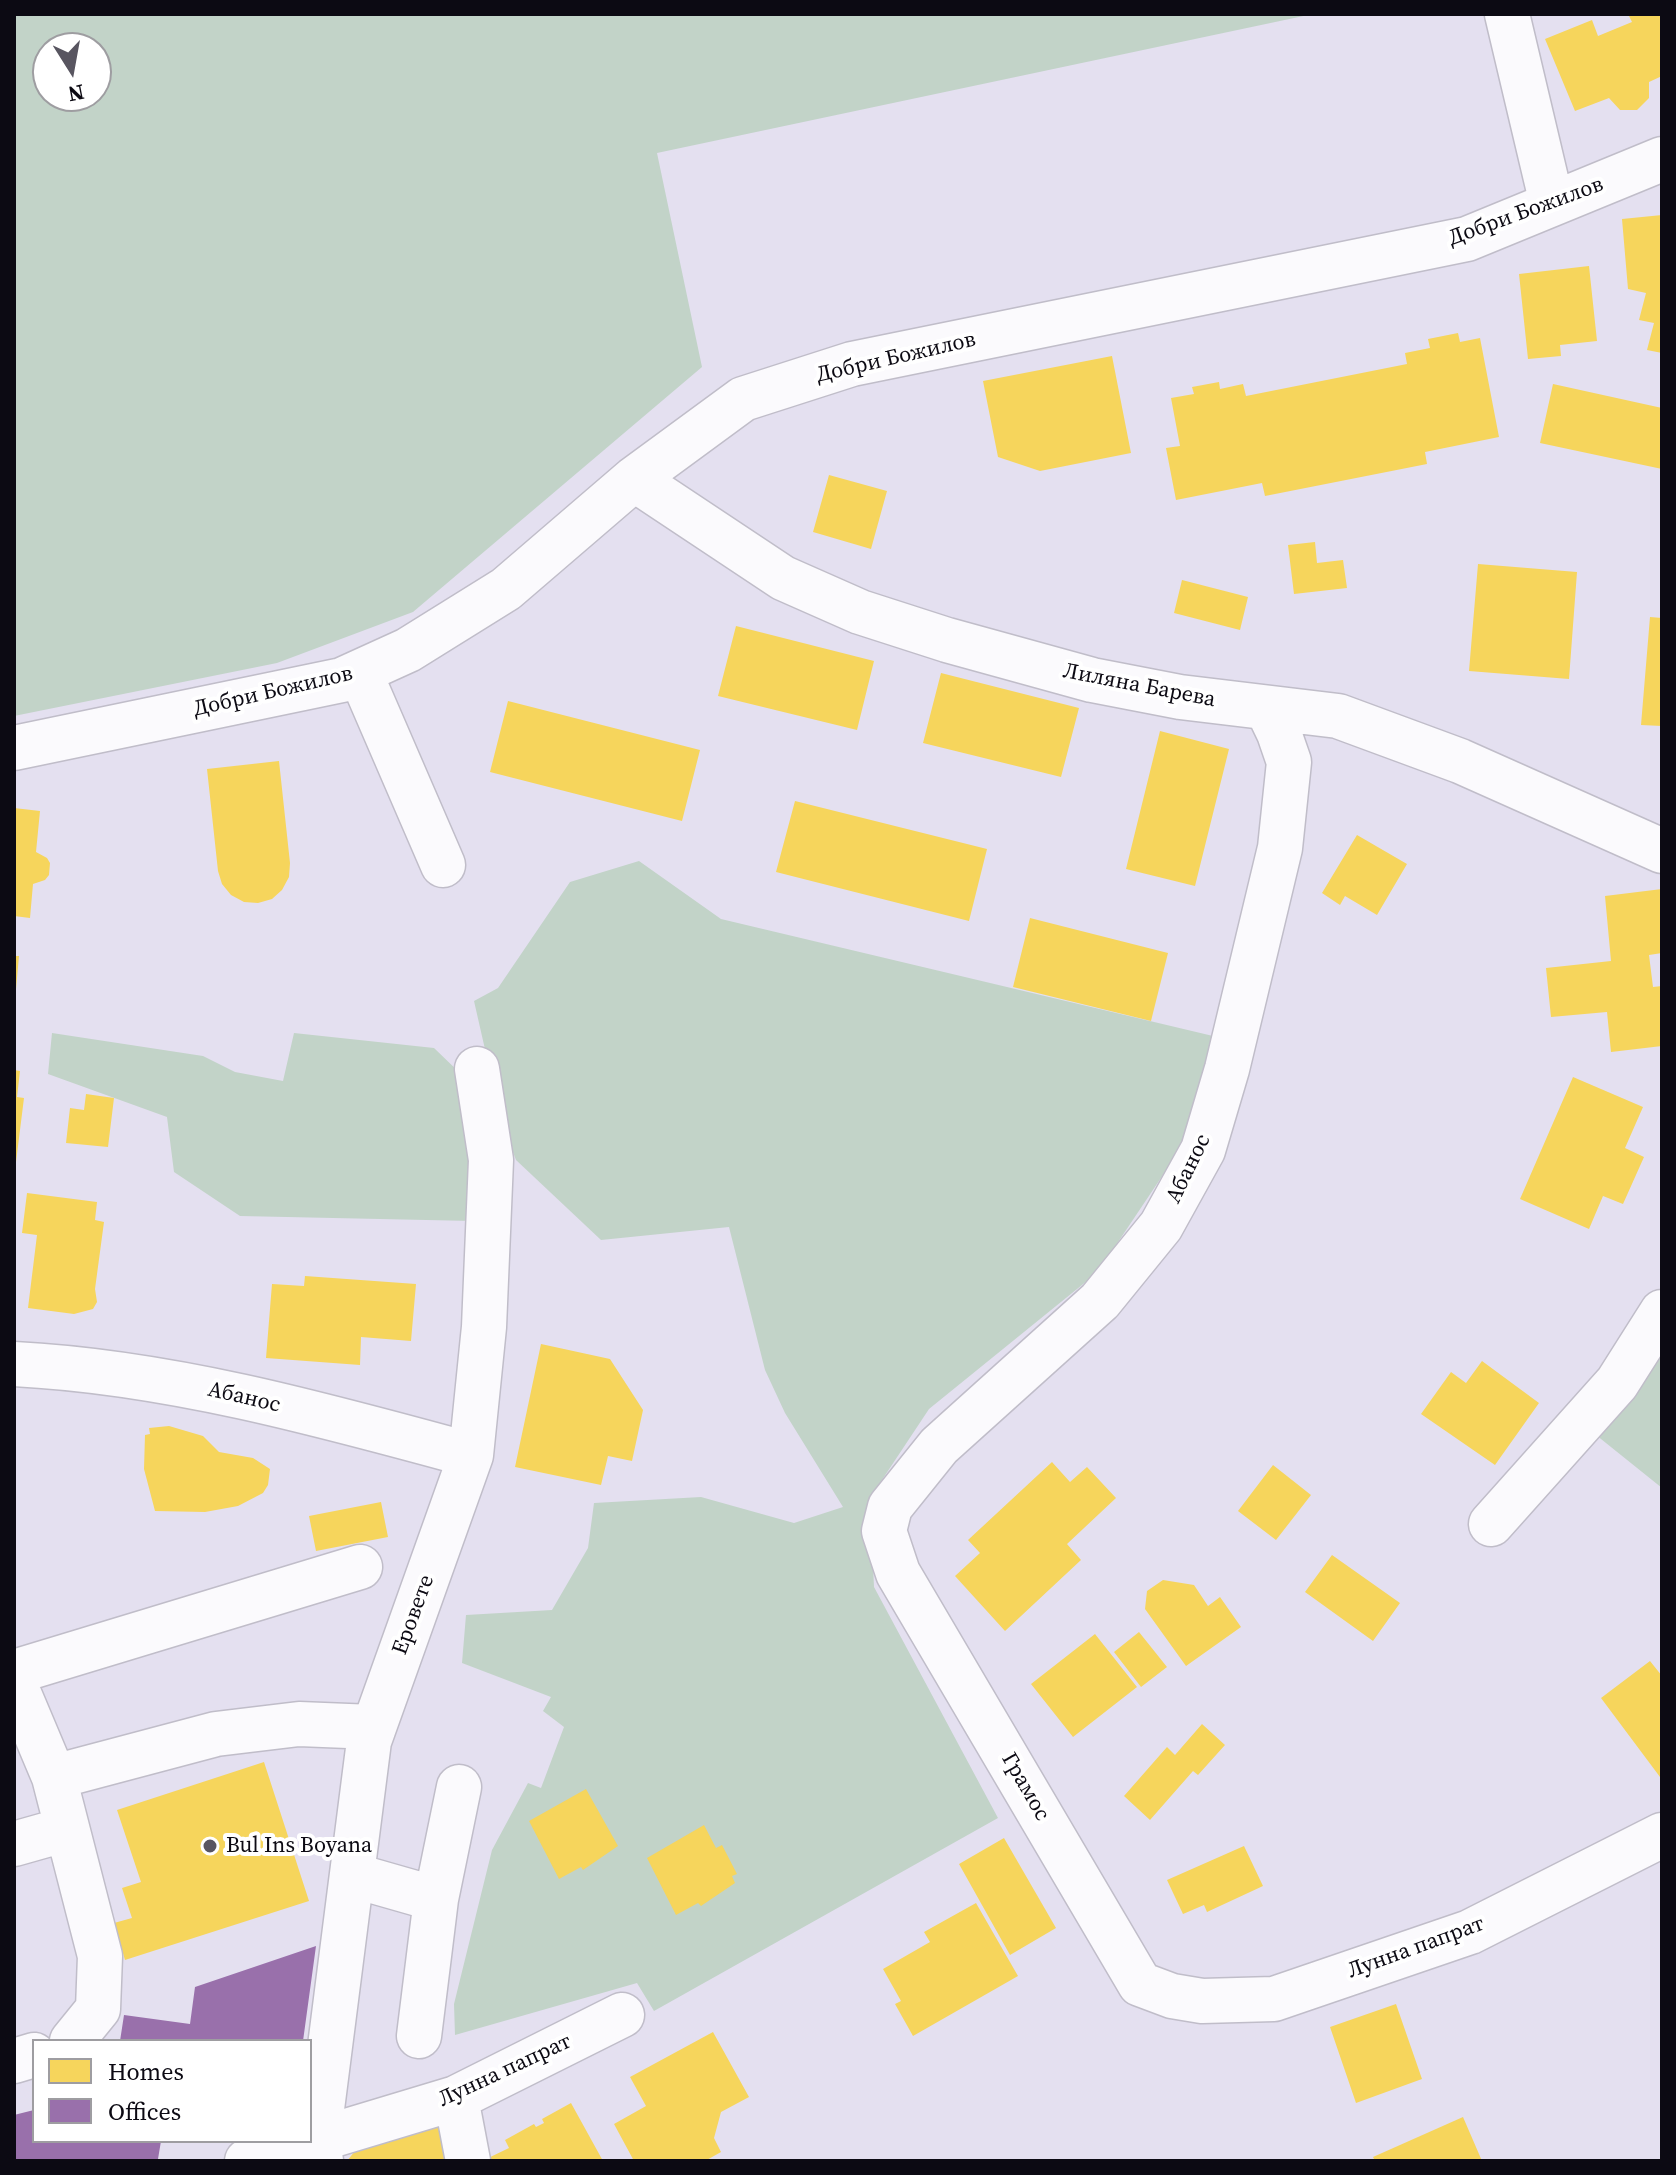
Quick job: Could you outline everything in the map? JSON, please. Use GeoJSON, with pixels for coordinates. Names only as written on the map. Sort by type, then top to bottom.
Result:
{"type":"FeatureCollection","features":[{"type":"Feature","properties":{"kind":"street"},"geometry":{"type":"LineString","coordinates":[[1507,14],[1552,204]]}},
{"type":"Feature","properties":{"kind":"street","name":"Добри Божилов"},"geometry":{"type":"LineString","coordinates":[[14,748],[342,680],[360,673],[408,650],[506,589],[634,479],[743,399],[852,364],[1467,239],[1662,159]]}},
{"type":"Feature","properties":{"kind":"street","name":"Лиляна Барева"},"geometry":{"type":"LineString","coordinates":[[634,479],[783,578],[860,612],[1092,680],[1180,697],[1338,716],[1395,734],[1460,761],[1662,851]]}},
{"type":"Feature","properties":{"kind":"street"},"geometry":{"type":"LineString","coordinates":[[360,673],[443,865]]}},
{"type":"Feature","properties":{"kind":"street","name":"Абанос"},"geometry":{"type":"LineString","coordinates":[[884,1531],[890,1507],[939,1446],[1100,1301],[1161,1226],[1203,1150],[1231,1054],[1280,848],[1289,762],[1267,708]]}},
{"type":"Feature","properties":{"kind":"street","name":"Еровете"},"geometry":{"type":"LineString","coordinates":[[319,2150],[373,1727],[471,1455],[484,1327],[491,1160],[477,1069]]}},
{"type":"Feature","properties":{"kind":"street"},"geometry":{"type":"LineString","coordinates":[[1491,1524],[1617,1383],[1662,1312]]}},
{"type":"Feature","properties":{"kind":"street","name":"Абанос"},"geometry":{"type":"LineString","coordinates":[[14,1364],[127,1374],[225,1393],[471,1455]]}},
{"type":"Feature","properties":{"kind":"street","name":"Грамос"},"geometry":{"type":"LineString","coordinates":[[884,1531],[898,1573],[1140,1984],[1172,1996],[1202,2001]]}},
{"type":"Feature","properties":{"kind":"street"},"geometry":{"type":"LineString","coordinates":[[14,1672],[360,1567]]}},
{"type":"Feature","properties":{"kind":"street"},"geometry":{"type":"LineString","coordinates":[[14,1682],[54,1777],[100,1956],[98,2009],[74,2039]]}},
{"type":"Feature","properties":{"kind":"street"},"geometry":{"type":"LineString","coordinates":[[54,1777],[216,1734],[299,1724],[373,1727]]}},
{"type":"Feature","properties":{"kind":"street"},"geometry":{"type":"LineString","coordinates":[[419,2036],[436,1899],[459,1787]]}},
{"type":"Feature","properties":{"kind":"street"},"geometry":{"type":"LineString","coordinates":[[14,1844],[67,1829]]}},
{"type":"Feature","properties":{"kind":"street","name":"Лунна папрат"},"geometry":{"type":"LineString","coordinates":[[1202,2001],[1274,1999],[1470,1932],[1662,1835]]}},
{"type":"Feature","properties":{"kind":"street"},"geometry":{"type":"LineString","coordinates":[[352,1875],[436,1899]]}},
{"type":"Feature","properties":{"kind":"street","name":"Лунна папрат"},"geometry":{"type":"LineString","coordinates":[[247,2161],[319,2150],[456,2098],[622,2015]]}},
{"type":"Feature","properties":{"kind":"street"},"geometry":{"type":"LineString","coordinates":[[456,2098],[468,2161]]}},
{"type":"Feature","properties":{"kind":"green space"},"geometry":{"type":"Polygon","coordinates":[[[14,14],[1313,14],[657,153],[702,367],[413,612],[277,663],[14,716],[14,14]]]}},
{"type":"Feature","properties":{"kind":"green space"},"geometry":{"type":"Polygon","coordinates":[[[639,861],[721,919],[1213,1036],[1181,1148],[1098,1272],[929,1409],[870,1498],[874,1587],[998,1818],[654,2011],[637,1983],[455,2035],[454,2004],[492,1850],[528,1783],[541,1788],[564,1727],[543,1711],[551,1697],[462,1663],[466,1615],[552,1610],[588,1548],[594,1503],[701,1497],[794,1523],[843,1507],[785,1413],[765,1370],[729,1227],[601,1240],[516,1160],[502,1124],[474,1001],[498,988],[570,882],[639,861]]]}},
{"type":"Feature","properties":{"kind":"green space"},"geometry":{"type":"Polygon","coordinates":[[[52,1033],[203,1056],[235,1072],[283,1081],[294,1033],[434,1048],[461,1074],[477,1160],[473,1221],[240,1216],[174,1172],[167,1117],[48,1074],[52,1033]]]}},
{"type":"Feature","properties":{"kind":"green space"},"geometry":{"type":"Polygon","coordinates":[[[1662,1337],[1662,1488],[1596,1435],[1662,1337]]]}},
{"type":"Feature","properties":{"kind":"building: Homes"},"geometry":{"type":"Polygon","coordinates":[[[1628,14],[1662,14],[1662,76],[1649,82],[1649,98],[1637,110],[1620,110],[1609,98],[1575,111],[1545,39],[1592,20],[1598,36],[1632,22],[1628,14]]]}},
{"type":"Feature","properties":{"kind":"building: Homes"},"geometry":{"type":"Polygon","coordinates":[[[1662,215],[1662,353],[1647,350],[1654,323],[1639,320],[1646,293],[1628,289],[1622,219],[1662,215]]]}},
{"type":"Feature","properties":{"kind":"building: Homes"},"geometry":{"type":"Polygon","coordinates":[[[1589,266],[1597,341],[1560,345],[1561,356],[1528,359],[1519,274],[1589,266]]]}},
{"type":"Feature","properties":{"kind":"building: Homes"},"geometry":{"type":"Polygon","coordinates":[[[1458,333],[1460,342],[1480,338],[1499,437],[1425,452],[1427,464],[1265,496],[1262,483],[1176,500],[1166,448],[1180,446],[1171,398],[1194,394],[1192,387],[1219,382],[1220,389],[1243,384],[1246,396],[1407,364],[1405,353],[1430,348],[1428,339],[1458,333]]]}},
{"type":"Feature","properties":{"kind":"building: Homes"},"geometry":{"type":"Polygon","coordinates":[[[1112,356],[1131,453],[1040,471],[998,457],[983,381],[1112,356]]]}},
{"type":"Feature","properties":{"kind":"building: Homes"},"geometry":{"type":"Polygon","coordinates":[[[1553,384],[1662,408],[1662,469],[1540,443],[1553,384]]]}},
{"type":"Feature","properties":{"kind":"building: Homes"},"geometry":{"type":"Polygon","coordinates":[[[829,475],[887,491],[871,549],[813,532],[829,475]]]}},
{"type":"Feature","properties":{"kind":"building: Homes"},"geometry":{"type":"Polygon","coordinates":[[[1315,542],[1317,563],[1343,560],[1347,588],[1294,594],[1288,545],[1315,542]]]}},
{"type":"Feature","properties":{"kind":"building: Homes"},"geometry":{"type":"Polygon","coordinates":[[[1478,564],[1577,572],[1569,679],[1469,671],[1478,564]]]}},
{"type":"Feature","properties":{"kind":"building: Homes"},"geometry":{"type":"Polygon","coordinates":[[[1182,580],[1248,597],[1240,630],[1174,613],[1182,580]]]}},
{"type":"Feature","properties":{"kind":"building: Homes"},"geometry":{"type":"Polygon","coordinates":[[[1650,617],[1662,618],[1662,726],[1641,725],[1650,617]]]}},
{"type":"Feature","properties":{"kind":"building: Homes"},"geometry":{"type":"Polygon","coordinates":[[[736,626],[874,661],[857,730],[718,696],[736,626]]]}},
{"type":"Feature","properties":{"kind":"building: Homes"},"geometry":{"type":"Polygon","coordinates":[[[941,673],[1079,708],[1061,777],[923,743],[941,673]]]}},
{"type":"Feature","properties":{"kind":"building: Homes"},"geometry":{"type":"Polygon","coordinates":[[[508,701],[700,750],[682,821],[490,772],[508,701]]]}},
{"type":"Feature","properties":{"kind":"building: Homes"},"geometry":{"type":"Polygon","coordinates":[[[1160,731],[1229,749],[1195,886],[1126,869],[1160,731]]]}},
{"type":"Feature","properties":{"kind":"building: Homes"},"geometry":{"type":"Polygon","coordinates":[[[279,761],[289,877],[282,890],[272,899],[258,903],[244,902],[231,895],[222,884],[218,871],[207,769],[279,761]]]}},
{"type":"Feature","properties":{"kind":"building: Homes"},"geometry":{"type":"Polygon","coordinates":[[[795,801],[987,849],[969,921],[776,872],[795,801]]]}},
{"type":"Feature","properties":{"kind":"building: Homes"},"geometry":{"type":"Polygon","coordinates":[[[14,808],[40,811],[36,852],[50,863],[49,875],[45,880],[33,884],[30,918],[14,916],[14,808]]]}},
{"type":"Feature","properties":{"kind":"building: Homes"},"geometry":{"type":"Polygon","coordinates":[[[1357,835],[1407,864],[1377,915],[1345,896],[1340,905],[1322,893],[1357,835]]]}},
{"type":"Feature","properties":{"kind":"building: Homes"},"geometry":{"type":"Polygon","coordinates":[[[1662,889],[1662,953],[1649,955],[1653,987],[1662,986],[1662,1046],[1611,1052],[1607,1012],[1551,1017],[1546,968],[1611,961],[1605,896],[1662,889]]]}},
{"type":"Feature","properties":{"kind":"building: Homes"},"geometry":{"type":"Polygon","coordinates":[[[1030,918],[1168,953],[1151,1021],[1013,987],[1030,918]]]}},
{"type":"Feature","properties":{"kind":"building: Homes"},"geometry":{"type":"Polygon","coordinates":[[[14,956],[19,956],[16,989],[14,989],[14,956]]]}},
{"type":"Feature","properties":{"kind":"building: Homes"},"geometry":{"type":"Polygon","coordinates":[[[14,1070],[20,1071],[17,1097],[24,1098],[16,1162],[14,1070]]]}},
{"type":"Feature","properties":{"kind":"building: Homes"},"geometry":{"type":"Polygon","coordinates":[[[1573,1077],[1643,1107],[1625,1148],[1644,1157],[1623,1204],[1603,1196],[1589,1229],[1520,1199],[1573,1077]]]}},
{"type":"Feature","properties":{"kind":"building: Homes"},"geometry":{"type":"Polygon","coordinates":[[[86,1094],[114,1098],[108,1147],[66,1143],[70,1108],[84,1110],[86,1094]]]}},
{"type":"Feature","properties":{"kind":"building: Homes"},"geometry":{"type":"Polygon","coordinates":[[[27,1193],[97,1202],[95,1220],[104,1222],[95,1289],[97,1302],[93,1309],[74,1314],[28,1308],[37,1235],[22,1233],[27,1193]]]}},
{"type":"Feature","properties":{"kind":"building: Homes"},"geometry":{"type":"Polygon","coordinates":[[[305,1276],[416,1284],[411,1341],[361,1337],[360,1365],[266,1358],[272,1284],[304,1286],[305,1276]]]}},
{"type":"Feature","properties":{"kind":"building: Homes"},"geometry":{"type":"Polygon","coordinates":[[[541,1344],[610,1359],[643,1410],[632,1461],[608,1456],[601,1485],[515,1467],[541,1344]]]}},
{"type":"Feature","properties":{"kind":"building: Homes"},"geometry":{"type":"Polygon","coordinates":[[[1482,1361],[1539,1403],[1495,1465],[1421,1414],[1451,1372],[1466,1383],[1482,1361]]]}},
{"type":"Feature","properties":{"kind":"building: Homes"},"geometry":{"type":"Polygon","coordinates":[[[169,1426],[203,1436],[219,1452],[253,1458],[270,1469],[268,1485],[263,1493],[238,1506],[205,1512],[155,1511],[144,1469],[145,1435],[150,1434],[149,1428],[169,1426]]]}},
{"type":"Feature","properties":{"kind":"building: Homes"},"geometry":{"type":"Polygon","coordinates":[[[1052,1462],[1070,1482],[1087,1467],[1116,1498],[1067,1544],[1081,1560],[1005,1631],[955,1576],[980,1553],[968,1540],[1052,1462]]]}},
{"type":"Feature","properties":{"kind":"building: Homes"},"geometry":{"type":"Polygon","coordinates":[[[1273,1465],[1311,1495],[1276,1540],[1238,1511],[1273,1465]]]}},
{"type":"Feature","properties":{"kind":"building: Homes"},"geometry":{"type":"Polygon","coordinates":[[[381,1502],[388,1537],[316,1551],[309,1516],[381,1502]]]}},
{"type":"Feature","properties":{"kind":"building: Homes"},"geometry":{"type":"Polygon","coordinates":[[[1332,1555],[1400,1603],[1373,1641],[1305,1592],[1332,1555]]]}},
{"type":"Feature","properties":{"kind":"building: Homes"},"geometry":{"type":"Polygon","coordinates":[[[1163,1580],[1194,1585],[1208,1606],[1220,1597],[1241,1627],[1186,1666],[1145,1609],[1147,1591],[1163,1580]]]}},
{"type":"Feature","properties":{"kind":"building: Homes"},"geometry":{"type":"Polygon","coordinates":[[[1139,1632],[1167,1667],[1141,1687],[1114,1652],[1139,1632]]]}},
{"type":"Feature","properties":{"kind":"building: Homes"},"geometry":{"type":"Polygon","coordinates":[[[1095,1634],[1137,1687],[1073,1737],[1031,1684],[1095,1634]]]}},
{"type":"Feature","properties":{"kind":"building: Homes"},"geometry":{"type":"Polygon","coordinates":[[[1650,1661],[1662,1676],[1660,1777],[1601,1698],[1650,1661]]]}},
{"type":"Feature","properties":{"kind":"building: Homes"},"geometry":{"type":"Polygon","coordinates":[[[1202,1724],[1225,1745],[1198,1775],[1193,1771],[1150,1820],[1124,1796],[1167,1747],[1175,1755],[1202,1724]]]}},
{"type":"Feature","properties":{"kind":"building: Homes","name":"Bul Ins Boyana"},"geometry":{"type":"Polygon","coordinates":[[[264,1762],[309,1901],[125,1960],[114,1923],[132,1918],[122,1888],[141,1882],[117,1810],[264,1762]]]}},
{"type":"Feature","properties":{"kind":"building: Homes"},"geometry":{"type":"Polygon","coordinates":[[[586,1789],[618,1846],[583,1870],[581,1867],[559,1879],[529,1821],[586,1789]]]}},
{"type":"Feature","properties":{"kind":"building: Homes"},"geometry":{"type":"Polygon","coordinates":[[[704,1825],[716,1848],[722,1845],[737,1874],[732,1876],[735,1883],[701,1906],[698,1903],[676,1915],[647,1858],[704,1825]]]}},
{"type":"Feature","properties":{"kind":"building: Homes"},"geometry":{"type":"Polygon","coordinates":[[[1004,1838],[1056,1928],[1010,1955],[959,1864],[1004,1838]]]}},
{"type":"Feature","properties":{"kind":"building: Homes"},"geometry":{"type":"Polygon","coordinates":[[[1244,1846],[1263,1886],[1207,1912],[1204,1905],[1183,1914],[1167,1880],[1244,1846]]]}},
{"type":"Feature","properties":{"kind":"building: Homes"},"geometry":{"type":"Polygon","coordinates":[[[976,1903],[1018,1976],[913,2036],[895,2004],[901,2001],[883,1969],[930,1942],[924,1932],[976,1903]]]}},
{"type":"Feature","properties":{"kind":"building: Homes"},"geometry":{"type":"Polygon","coordinates":[[[1396,2004],[1422,2079],[1356,2103],[1330,2027],[1396,2004]]]}},
{"type":"Feature","properties":{"kind":"building: Homes"},"geometry":{"type":"Polygon","coordinates":[[[713,2032],[749,2097],[721,2112],[714,2138],[721,2152],[705,2161],[634,2161],[614,2124],[646,2106],[630,2077],[713,2032]]]}},
{"type":"Feature","properties":{"kind":"building: Homes"},"geometry":{"type":"Polygon","coordinates":[[[571,2103],[603,2161],[482,2161],[509,2148],[505,2140],[534,2124],[536,2127],[544,2123],[542,2119],[571,2103]]]}},
{"type":"Feature","properties":{"kind":"building: Homes"},"geometry":{"type":"Polygon","coordinates":[[[1463,2117],[1482,2161],[1375,2161],[1373,2157],[1463,2117]]]}},
{"type":"Feature","properties":{"kind":"building: Homes"},"geometry":{"type":"Polygon","coordinates":[[[452,2121],[461,2161],[347,2161],[355,2151],[452,2121]]]}},
{"type":"Feature","properties":{"kind":"building: Offices"},"geometry":{"type":"Polygon","coordinates":[[[316,1946],[303,2039],[120,2039],[124,2015],[190,2024],[195,1987],[316,1946]]]}},
{"type":"Feature","properties":{"kind":"building: Offices"},"geometry":{"type":"Polygon","coordinates":[[[32,2110],[32,2143],[161,2143],[158,2159],[14,2161],[14,2115],[32,2110]]]}},
{"type":"Feature","properties":{"kind":"place","name":"Bul Ins Boyana"},"geometry":{"type":"Point","coordinates":[210,1846]}}]}
